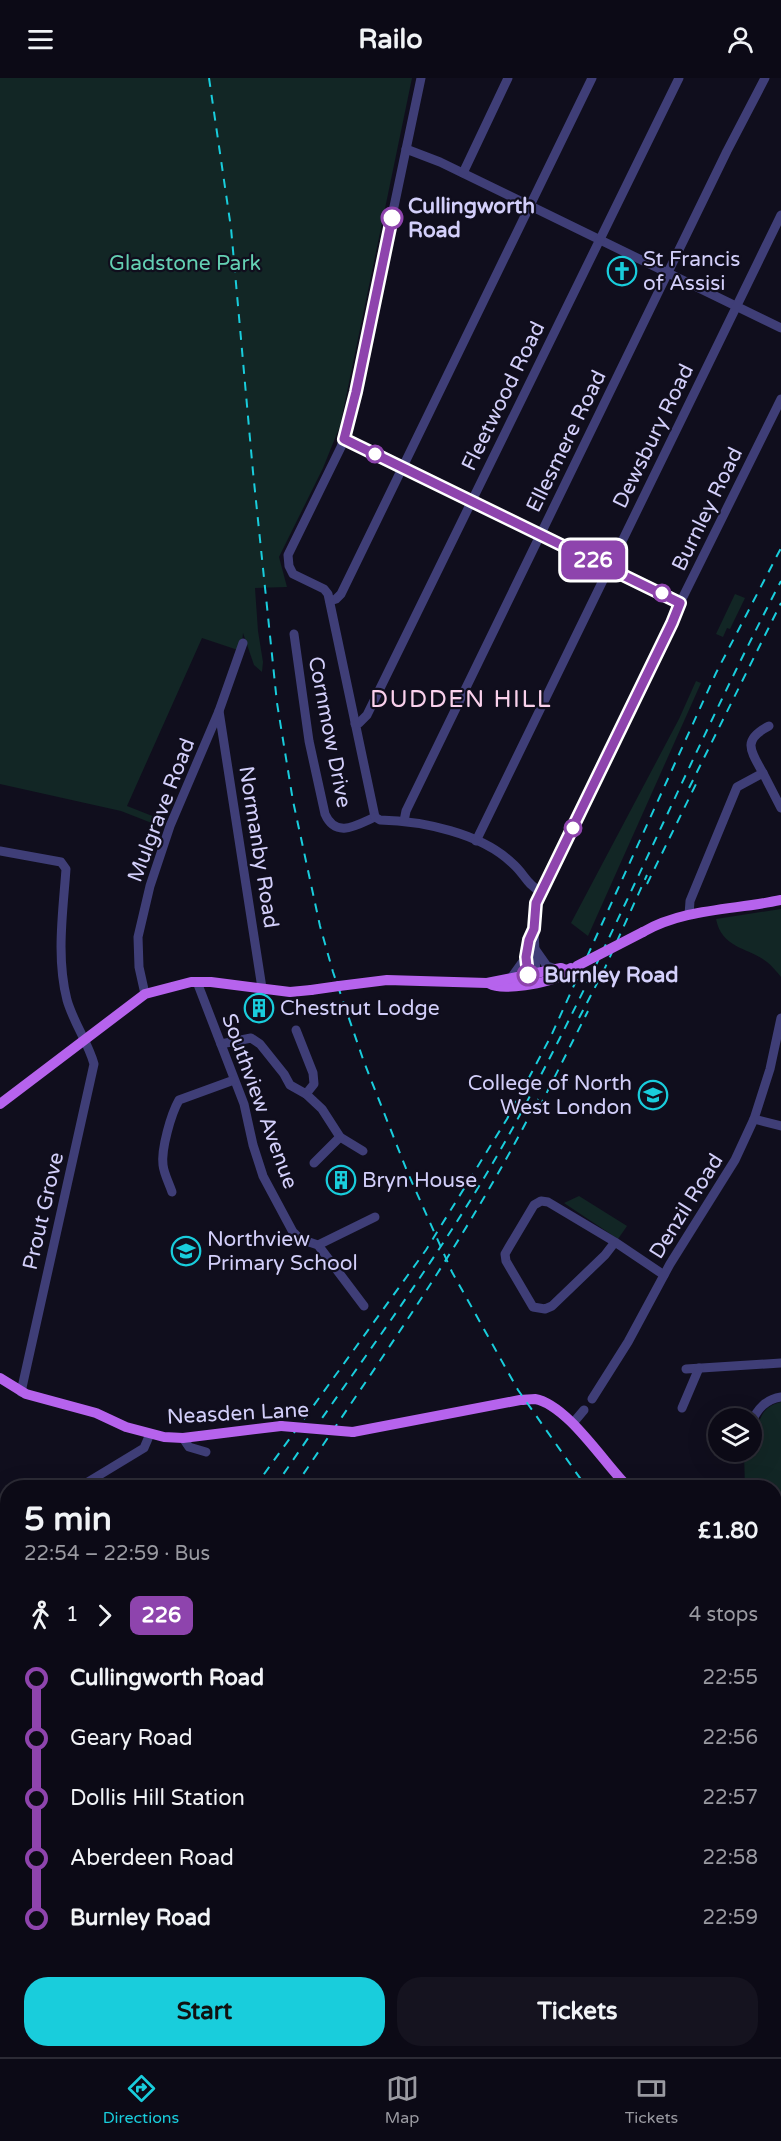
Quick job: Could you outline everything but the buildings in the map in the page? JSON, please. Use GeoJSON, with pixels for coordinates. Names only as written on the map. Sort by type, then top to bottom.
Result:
{"type":"FeatureCollection","features":[{"type":"Feature","properties":{"kind":"main road"},"geometry":{"type":"LineString","coordinates":[[1,1100],[145,994],[197,982],[291,992],[387,980],[487,983],[511,978],[561,976],[566,968],[666,921],[781,900]]}},
{"type":"Feature","properties":{"kind":"main road"},"geometry":{"type":"LineString","coordinates":[[487,983],[510,987],[530,985],[533,976]]}},
{"type":"Feature","properties":{"kind":"main road","name":"Neasden Lane"},"geometry":{"type":"LineString","coordinates":[[0,1378],[21,1392],[96,1413],[126,1427],[150,1434],[183,1438],[281,1426],[353,1432],[520,1400],[536,1399],[573,1423],[622,1480]]}},
{"type":"Feature","properties":{"kind":"street"},"geometry":{"type":"LineString","coordinates":[[421,78],[356,392],[344,439],[288,555],[292,572],[324,589],[330,600],[375,817],[380,820],[431,825],[476,841],[512,862],[530,885],[541,892]]}},
{"type":"Feature","properties":{"kind":"street"},"geometry":{"type":"LineString","coordinates":[[464,173],[508,78]]}},
{"type":"Feature","properties":{"kind":"street"},"geometry":{"type":"LineString","coordinates":[[330,600],[336,599],[341,594],[592,78]]}},
{"type":"Feature","properties":{"kind":"street","name":"Fleetwood Road"},"geometry":{"type":"LineString","coordinates":[[355,724],[367,715],[679,78]]}},
{"type":"Feature","properties":{"kind":"street","name":"Ellesmere Road"},"geometry":{"type":"LineString","coordinates":[[404,821],[406,811],[727,151],[765,78]]}},
{"type":"Feature","properties":{"kind":"street"},"geometry":{"type":"LineString","coordinates":[[406,149],[464,173],[781,328]]}},
{"type":"Feature","properties":{"kind":"street","name":"Dewsbury Road"},"geometry":{"type":"LineString","coordinates":[[476,841],[781,214]]}},
{"type":"Feature","properties":{"kind":"street","name":"Burnley Road"},"geometry":{"type":"LineString","coordinates":[[533,976],[536,903],[781,399]]}},
{"type":"Feature","properties":{"kind":"street"},"geometry":{"type":"LineString","coordinates":[[344,439],[680,603]]}},
{"type":"Feature","properties":{"kind":"street","name":"Cornmow Drive"},"geometry":{"type":"LineString","coordinates":[[294,634],[309,741],[328,820],[334,826],[350,828],[375,817]]}},
{"type":"Feature","properties":{"kind":"street","name":"Mulgrave Road"},"geometry":{"type":"LineString","coordinates":[[145,994],[139,967],[138,937],[144,909],[170,826],[219,711],[243,643]]}},
{"type":"Feature","properties":{"kind":"street","name":"Normanby Road"},"geometry":{"type":"LineString","coordinates":[[219,711],[262,988]]}},
{"type":"Feature","properties":{"kind":"street"},"geometry":{"type":"LineString","coordinates":[[769,726],[752,738],[751,744],[754,758],[781,808]]}},
{"type":"Feature","properties":{"kind":"street"},"geometry":{"type":"LineString","coordinates":[[689,915],[690,901],[738,788],[763,773]]}},
{"type":"Feature","properties":{"kind":"street","name":"Prout Grove"},"geometry":{"type":"LineString","coordinates":[[0,851],[64,864],[66,869],[60,958],[67,998],[75,1025],[94,1064],[21,1392]]}},
{"type":"Feature","properties":{"kind":"street","name":"Burnley Road"},"geometry":{"type":"LineString","coordinates":[[511,978],[526,957],[534,929]]}},
{"type":"Feature","properties":{"kind":"street"},"geometry":{"type":"LineString","coordinates":[[535,949],[547,966],[566,968]]}},
{"type":"Feature","properties":{"kind":"street","name":"Burnley Road"},"geometry":{"type":"LineString","coordinates":[[526,957],[533,976]]}},
{"type":"Feature","properties":{"kind":"street","name":"Southview Avenue"},"geometry":{"type":"LineString","coordinates":[[197,982],[246,1111],[253,1145],[263,1176],[293,1232],[300,1239],[318,1245],[364,1306]]}},
{"type":"Feature","properties":{"kind":"street","name":"Denzil Road"},"geometry":{"type":"LineString","coordinates":[[592,1400],[628,1342],[664,1275],[735,1160],[754,1119],[770,1069],[781,1018]]}},
{"type":"Feature","properties":{"kind":"street"},"geometry":{"type":"LineString","coordinates":[[296,1030],[310,1064],[314,1084],[306,1094]]}},
{"type":"Feature","properties":{"kind":"street"},"geometry":{"type":"LineString","coordinates":[[221,1044],[251,1038],[261,1044],[290,1085],[306,1094],[322,1109],[340,1137],[363,1151]]}},
{"type":"Feature","properties":{"kind":"street"},"geometry":{"type":"LineString","coordinates":[[172,1192],[163,1167],[163,1155],[174,1108],[179,1100],[234,1080]]}},
{"type":"Feature","properties":{"kind":"street"},"geometry":{"type":"LineString","coordinates":[[754,1119],[781,1126]]}},
{"type":"Feature","properties":{"kind":"street"},"geometry":{"type":"LineString","coordinates":[[314,1163],[340,1137]]}},
{"type":"Feature","properties":{"kind":"street"},"geometry":{"type":"LineString","coordinates":[[615,1242],[605,1255],[552,1306],[545,1309],[533,1307],[508,1267],[506,1254],[534,1205],[541,1201],[548,1202],[615,1242],[664,1275]]}},
{"type":"Feature","properties":{"kind":"street"},"geometry":{"type":"LineString","coordinates":[[318,1245],[375,1217]]}},
{"type":"Feature","properties":{"kind":"street"},"geometry":{"type":"LineString","coordinates":[[686,1369],[781,1363]]}},
{"type":"Feature","properties":{"kind":"street"},"geometry":{"type":"LineString","coordinates":[[682,1408],[699,1368]]}},
{"type":"Feature","properties":{"kind":"street"},"geometry":{"type":"LineString","coordinates":[[760,1408],[772,1398],[781,1397]]}},
{"type":"Feature","properties":{"kind":"street"},"geometry":{"type":"LineString","coordinates":[[573,1423],[584,1410]]}},
{"type":"Feature","properties":{"kind":"street"},"geometry":{"type":"LineString","coordinates":[[91,1480],[144,1448],[150,1434]]}},
{"type":"Feature","properties":{"kind":"street"},"geometry":{"type":"LineString","coordinates":[[183,1438],[189,1446],[206,1452]]}},
{"type":"Feature","properties":{"kind":"green space","name":"Gladstone Park"},"geometry":{"type":"Polygon","coordinates":[[[0,78],[412,78],[340,426],[323,468],[279,557],[287,587],[255,588],[263,662],[262,672],[254,665],[243,633],[242,644],[238,650],[202,638],[127,806],[165,821],[162,827],[121,811],[0,784],[0,78]]]}},
{"type":"Feature","properties":{"kind":"green space"},"geometry":{"type":"Polygon","coordinates":[[[735,594],[745,598],[730,629],[727,628],[723,637],[716,634],[735,594]]]}},
{"type":"Feature","properties":{"kind":"green space"},"geometry":{"type":"Polygon","coordinates":[[[696,681],[701,683],[588,936],[571,923],[679,719],[696,681]]]}},
{"type":"Feature","properties":{"kind":"green space"},"geometry":{"type":"Polygon","coordinates":[[[781,909],[781,977],[760,957],[730,942],[719,929],[716,919],[781,909]]]}},
{"type":"Feature","properties":{"kind":"green space"},"geometry":{"type":"Polygon","coordinates":[[[579,1196],[627,1226],[618,1239],[564,1203],[579,1196]]]}},
{"type":"Feature","properties":{"kind":"green space"},"geometry":{"type":"Polygon","coordinates":[[[781,1402],[781,1480],[745,1480],[744,1462],[762,1462],[762,1415],[767,1408],[781,1402]]]}},
{"type":"Feature","properties":{"kind":"railway"},"geometry":{"type":"LineString","coordinates":[[209,78],[231,228],[277,703],[293,801],[320,926],[364,1062],[407,1171],[452,1272],[518,1390],[581,1480]]}},
{"type":"Feature","properties":{"kind":"railway"},"geometry":{"type":"LineString","coordinates":[[260,1480],[426,1250],[507,1119],[551,1036],[716,673],[781,548]]}},
{"type":"Feature","properties":{"kind":"railway"},"geometry":{"type":"LineString","coordinates":[[280,1480],[400,1308],[489,1170],[516,1122],[585,988],[781,581]]}},
{"type":"Feature","properties":{"kind":"railway"},"geometry":{"type":"LineString","coordinates":[[689,788],[781,603]]}},
{"type":"Feature","properties":{"kind":"railway"},"geometry":{"type":"LineString","coordinates":[[647,884],[696,784]]}},
{"type":"Feature","properties":{"kind":"railway"},"geometry":{"type":"LineString","coordinates":[[579,1018],[604,970],[647,875]]}},
{"type":"Feature","properties":{"kind":"railway"},"geometry":{"type":"LineString","coordinates":[[539,1108],[588,1011]]}},
{"type":"Feature","properties":{"kind":"railway"},"geometry":{"type":"LineString","coordinates":[[299,1480],[453,1249],[483,1200],[538,1099]]}},
{"type":"Feature","properties":{"kind":"bus line","name":"226"},"geometry":{"type":"LineString","coordinates":[[392,218],[344,439],[680,603],[536,903],[534,929],[526,957],[528,975]]}},
{"type":"Feature","properties":{"kind":"place","name":"Cullingworth Road"},"geometry":{"type":"Point","coordinates":[392,218]}},
{"type":"Feature","properties":{"kind":"place","name":"St Francis of Assisi"},"geometry":{"type":"Point","coordinates":[622,271]}},
{"type":"Feature","properties":{"kind":"place","name":"Burnley Road"},"geometry":{"type":"Point","coordinates":[528,975]}},
{"type":"Feature","properties":{"kind":"place","name":"Chestnut Lodge"},"geometry":{"type":"Point","coordinates":[259,1008]}},
{"type":"Feature","properties":{"kind":"place","name":"College of North West London"},"geometry":{"type":"Point","coordinates":[653,1095]}},
{"type":"Feature","properties":{"kind":"place","name":"Bryn House"},"geometry":{"type":"Point","coordinates":[341,1180]}},
{"type":"Feature","properties":{"kind":"place","name":"Northview Primary School"},"geometry":{"type":"Point","coordinates":[186,1251]}},
{"type":"Feature","properties":{"kind":"district","name":"DUDDEN HILL"},"geometry":{"type":"Point","coordinates":[461,699]}}]}
